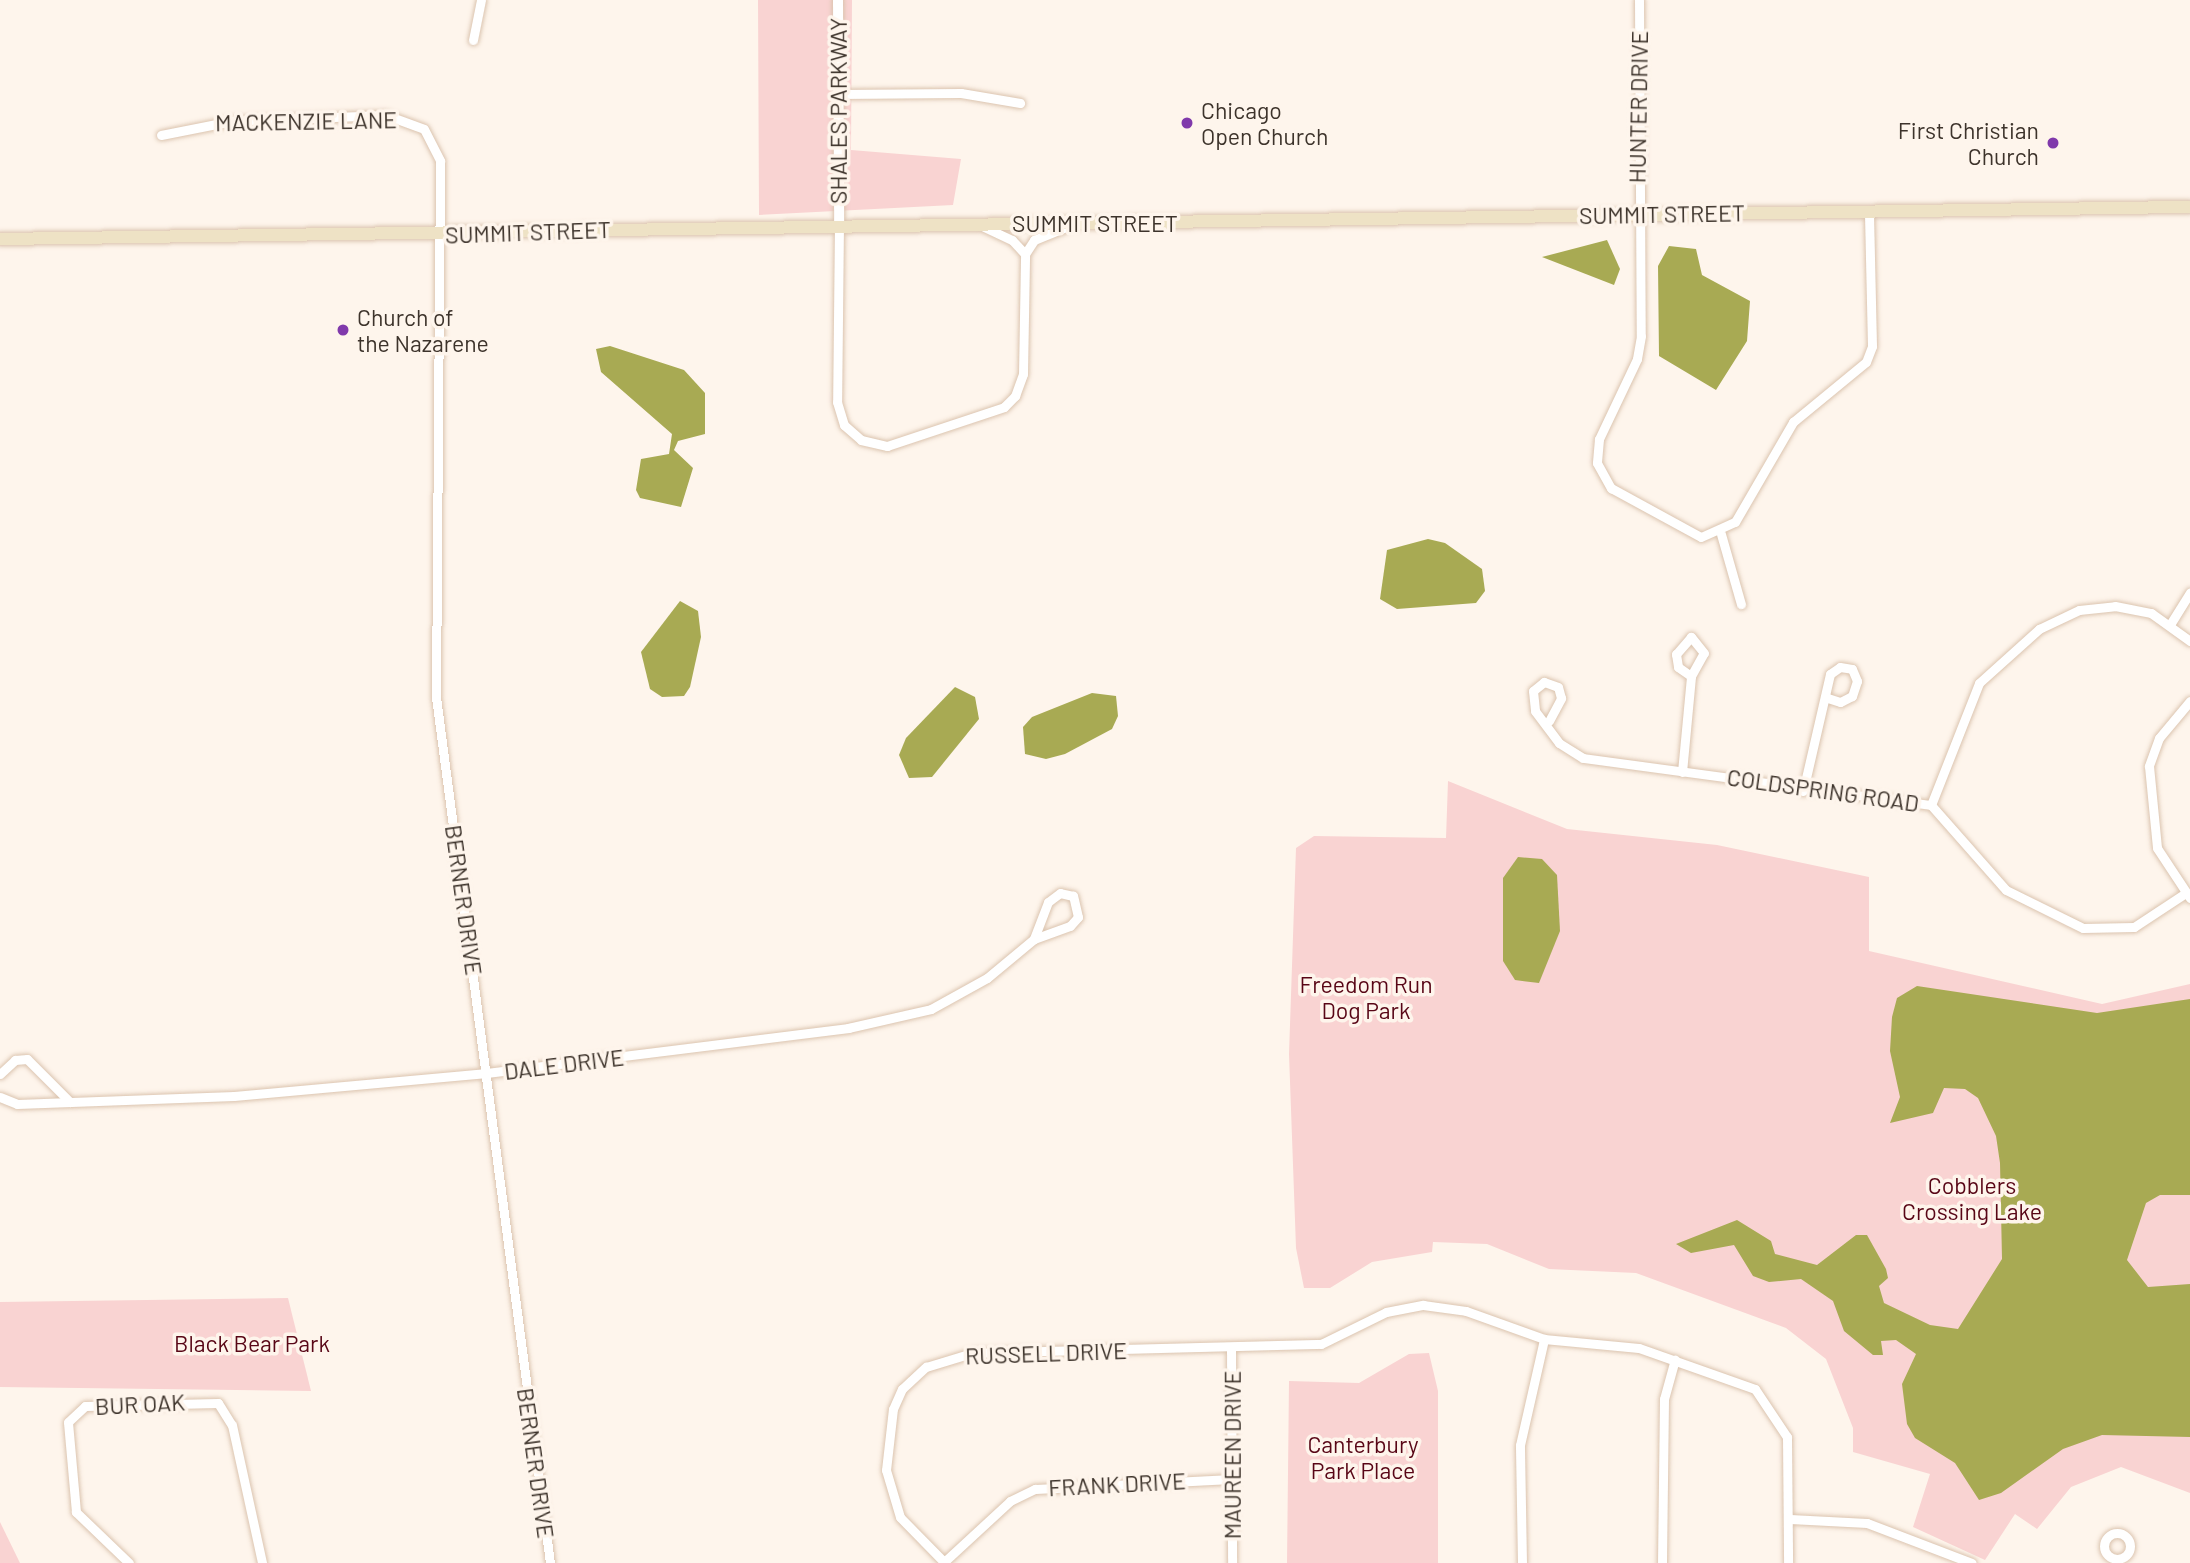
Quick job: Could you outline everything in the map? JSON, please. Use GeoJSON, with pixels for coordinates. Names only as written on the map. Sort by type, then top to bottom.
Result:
{"type":"FeatureCollection","features":[{"type":"Feature","properties":{"kind":"main road","name":"SUMMIT STREET"},"geometry":{"type":"LineString","coordinates":[[0,239],[440,234],[839,223],[1095,224],[2190,207]]}},
{"type":"Feature","properties":{"kind":"street"},"geometry":{"type":"LineString","coordinates":[[473,40],[481,0]]}},
{"type":"Feature","properties":{"kind":"street","name":"SHALES PARKWAY"},"geometry":{"type":"LineString","coordinates":[[838,0],[839,223]]}},
{"type":"Feature","properties":{"kind":"street","name":"HUNTER DRIVE"},"geometry":{"type":"LineString","coordinates":[[1640,0],[1637,215],[1641,336],[1637,359],[1599,439],[1597,463],[1620,495],[1701,537],[1721,534]]}},
{"type":"Feature","properties":{"kind":"street"},"geometry":{"type":"LineString","coordinates":[[838,94],[961,93],[1020,103]]}},
{"type":"Feature","properties":{"kind":"street","name":"MACKENZIE LANE"},"geometry":{"type":"LineString","coordinates":[[161,135],[232,121],[409,119],[434,142],[440,161],[440,234]]}},
{"type":"Feature","properties":{"kind":"street"},"geometry":{"type":"LineString","coordinates":[[1741,604],[1721,534],[1749,505],[1807,405],[1866,362],[1872,346],[1869,211]]}},
{"type":"Feature","properties":{"kind":"street"},"geometry":{"type":"LineString","coordinates":[[839,223],[836,402],[844,425],[861,440],[887,446],[1004,407],[1015,396],[1023,374],[1025,254],[1048,232],[1095,224]]}},
{"type":"Feature","properties":{"kind":"street"},"geometry":{"type":"LineString","coordinates":[[969,223],[996,231],[1025,254]]}},
{"type":"Feature","properties":{"kind":"street","name":"BERNER DRIVE"},"geometry":{"type":"LineString","coordinates":[[440,234],[436,697],[550,1563]]}},
{"type":"Feature","properties":{"kind":"street"},"geometry":{"type":"LineString","coordinates":[[2172,623],[2190,592]]}},
{"type":"Feature","properties":{"kind":"street"},"geometry":{"type":"LineString","coordinates":[[1931,805],[1972,694],[2030,636],[2062,615],[2097,606],[2133,609],[2172,623],[2190,641]]}},
{"type":"Feature","properties":{"kind":"street"},"geometry":{"type":"LineString","coordinates":[[1682,772],[1691,676]]}},
{"type":"Feature","properties":{"kind":"street"},"geometry":{"type":"LineString","coordinates":[[1803,791],[1828,698]]}},
{"type":"Feature","properties":{"kind":"street"},"geometry":{"type":"LineString","coordinates":[[2187,896],[2153,833],[2149,766],[2159,738],[2190,701]]}},
{"type":"Feature","properties":{"kind":"street","name":"COLDSPRING ROAD"},"geometry":{"type":"LineString","coordinates":[[1549,721],[1559,743],[1583,758],[1803,791],[1931,805],[2006,890],[2083,928],[2134,927],[2187,896]]}},
{"type":"Feature","properties":{"kind":"street","name":"DALE DRIVE"},"geometry":{"type":"LineString","coordinates":[[0,1097],[17,1104],[234,1096],[487,1073],[891,1021],[942,1003],[1034,939],[1079,917],[1073,896],[1060,893],[1048,902],[1034,939]]}},
{"type":"Feature","properties":{"kind":"street"},"geometry":{"type":"LineString","coordinates":[[0,1074],[15,1060],[27,1059],[70,1102]]}},
{"type":"Feature","properties":{"kind":"street","name":"RUSSELL DRIVE"},"geometry":{"type":"LineString","coordinates":[[944,1562],[901,1517],[887,1478],[893,1409],[902,1389],[926,1367],[972,1353],[1321,1344],[1386,1312],[1423,1305],[1466,1311],[1544,1339],[1617,1344],[1675,1359],[1745,1383],[1773,1409],[1790,1454],[1788,1563]]}},
{"type":"Feature","properties":{"kind":"street"},"geometry":{"type":"LineString","coordinates":[[1522,1563],[1520,1445],[1544,1339]]}},
{"type":"Feature","properties":{"kind":"street","name":"MAUREEN DRIVE"},"geometry":{"type":"LineString","coordinates":[[1231,1347],[1232,1563]]}},
{"type":"Feature","properties":{"kind":"street"},"geometry":{"type":"LineString","coordinates":[[1662,1563],[1664,1399],[1675,1359]]}},
{"type":"Feature","properties":{"kind":"street","name":"BUR OAK"},"geometry":{"type":"LineString","coordinates":[[129,1563],[76,1512],[67,1439],[70,1416],[85,1406],[219,1403],[232,1425],[261,1563]]}},
{"type":"Feature","properties":{"kind":"street","name":"FRANK DRIVE"},"geometry":{"type":"LineString","coordinates":[[944,1562],[1010,1501],[1035,1489],[1232,1479]]}},
{"type":"Feature","properties":{"kind":"street"},"geometry":{"type":"LineString","coordinates":[[1790,1519],[1867,1523],[1972,1563]]}},
{"type":"Feature","properties":{"kind":"green space"},"geometry":{"type":"Polygon","coordinates":[[[758,0],[852,0],[851,150],[961,159],[953,205],[759,215],[758,0]]]}},
{"type":"Feature","properties":{"kind":"green space","name":"Cobblers Crossing Lake"},"geometry":{"type":"Polygon","coordinates":[[[1448,781],[1567,829],[1717,845],[1869,877],[1869,951],[2102,1004],[2190,984],[2190,1493],[2121,1467],[2071,1487],[2037,1529],[2015,1514],[1985,1560],[1913,1527],[1930,1474],[1853,1452],[1853,1428],[1826,1359],[1786,1328],[1636,1273],[1549,1269],[1487,1244],[1433,1242],[1432,1252],[1372,1262],[1330,1288],[1304,1288],[1296,1248],[1289,1054],[1296,848],[1314,836],[1446,838],[1448,781]]]}},
{"type":"Feature","properties":{"kind":"green space","name":"Black Bear Park"},"geometry":{"type":"Polygon","coordinates":[[[288,1298],[311,1391],[0,1387],[0,1302],[288,1298]]]}},
{"type":"Feature","properties":{"kind":"green space","name":"Canterbury Park Place"},"geometry":{"type":"Polygon","coordinates":[[[1429,1353],[1438,1391],[1438,1563],[1287,1563],[1289,1381],[1359,1383],[1409,1354],[1429,1353]]]}},
{"type":"Feature","properties":{"kind":"green space"},"geometry":{"type":"Polygon","coordinates":[[[0,1522],[20,1563],[0,1563],[0,1522]]]}},
{"type":"Feature","properties":{"kind":"shaded area"},"geometry":{"type":"Polygon","coordinates":[[[1607,240],[1620,269],[1614,285],[1542,257],[1607,240]]]}},
{"type":"Feature","properties":{"kind":"shaded area"},"geometry":{"type":"Polygon","coordinates":[[[1669,246],[1696,249],[1702,275],[1750,301],[1747,341],[1716,390],[1659,356],[1658,266],[1669,246]]]}},
{"type":"Feature","properties":{"kind":"shaded area"},"geometry":{"type":"Polygon","coordinates":[[[610,346],[684,370],[705,393],[705,434],[678,441],[674,450],[693,468],[681,507],[640,498],[636,490],[641,459],[669,454],[672,434],[601,372],[596,349],[610,346]]]}},
{"type":"Feature","properties":{"kind":"shaded area"},"geometry":{"type":"Polygon","coordinates":[[[1428,539],[1445,543],[1482,569],[1485,591],[1476,603],[1397,609],[1380,599],[1387,550],[1428,539]]]}},
{"type":"Feature","properties":{"kind":"shaded area"},"geometry":{"type":"Polygon","coordinates":[[[680,601],[698,611],[701,637],[690,687],[684,696],[662,697],[650,689],[641,652],[680,601]]]}},
{"type":"Feature","properties":{"kind":"shaded area"},"geometry":{"type":"Polygon","coordinates":[[[955,687],[975,697],[979,719],[932,777],[909,778],[899,755],[906,738],[955,687]]]}},
{"type":"Feature","properties":{"kind":"shaded area"},"geometry":{"type":"Polygon","coordinates":[[[1092,693],[1116,696],[1118,716],[1112,729],[1065,754],[1046,759],[1025,754],[1023,727],[1032,717],[1092,693]]]}},
{"type":"Feature","properties":{"kind":"shaded area"},"geometry":{"type":"Polygon","coordinates":[[[1518,857],[1542,859],[1557,875],[1560,931],[1539,983],[1515,980],[1503,961],[1503,878],[1518,857]]]}},
{"type":"Feature","properties":{"kind":"shaded area","name":"Cobblers Crossing Lake"},"geometry":{"type":"Polygon","coordinates":[[[1917,986],[2097,1013],[2190,999],[2190,1195],[2160,1195],[2146,1203],[2127,1260],[2148,1287],[2190,1284],[2190,1437],[2102,1435],[2063,1449],[2001,1493],[1979,1500],[1955,1463],[1915,1438],[1907,1424],[1902,1384],[1916,1354],[1896,1340],[1881,1341],[1883,1355],[1873,1355],[1844,1331],[1833,1301],[1801,1279],[1769,1282],[1753,1276],[1734,1245],[1691,1253],[1676,1244],[1737,1220],[1771,1241],[1775,1254],[1817,1265],[1856,1235],[1867,1235],[1886,1269],[1888,1278],[1879,1286],[1884,1303],[1930,1325],[1958,1329],[2002,1259],[2000,1163],[1996,1136],[1978,1098],[1965,1089],[1944,1088],[1933,1113],[1890,1123],[1900,1097],[1890,1051],[1892,1017],[1897,998],[1917,986]]]}},
{"type":"Feature","properties":{"kind":"place","name":"Chicago Open Church"},"geometry":{"type":"Point","coordinates":[1187,123]}},
{"type":"Feature","properties":{"kind":"place","name":"First Christian Church"},"geometry":{"type":"Point","coordinates":[2053,143]}},
{"type":"Feature","properties":{"kind":"place","name":"Church of the Nazarene"},"geometry":{"type":"Point","coordinates":[343,330]}},
{"type":"Feature","properties":{"kind":"park label","name":"Freedom Run Dog Park"},"geometry":{"type":"Point","coordinates":[1366,997]}}]}
